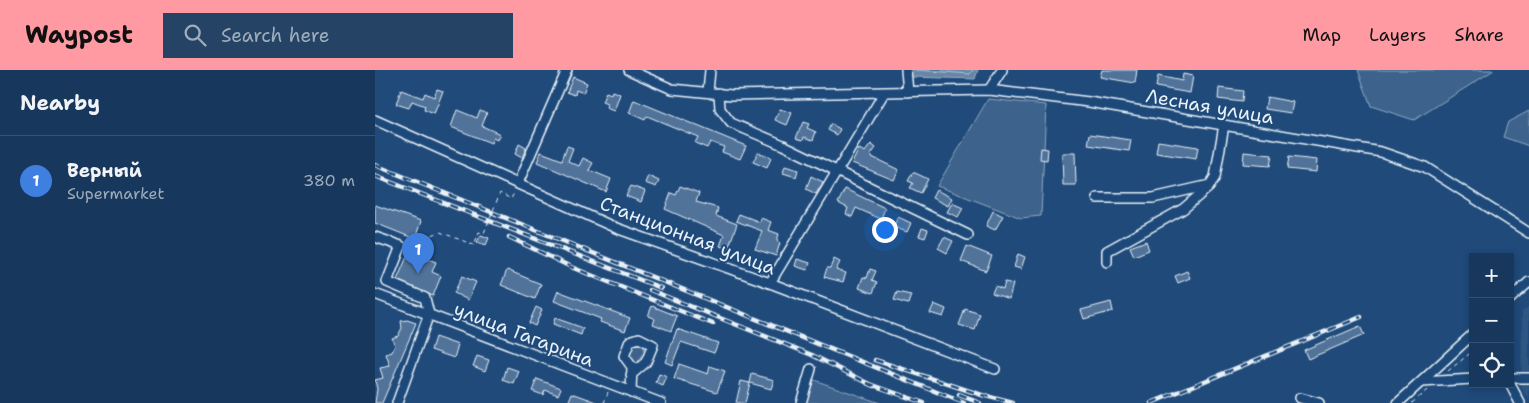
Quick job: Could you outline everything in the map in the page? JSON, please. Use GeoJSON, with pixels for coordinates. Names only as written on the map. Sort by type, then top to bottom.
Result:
{"type":"FeatureCollection","features":[{"type":"Feature","properties":{"kind":"street"},"geometry":{"type":"LineString","coordinates":[[518,183],[567,70]]}},
{"type":"Feature","properties":{"kind":"street","name":"Лесная улица"},"geometry":{"type":"LineString","coordinates":[[629,70],[672,89],[719,93],[884,93],[989,90],[1089,102],[1381,152],[1425,167],[1529,233]]}},
{"type":"Feature","properties":{"kind":"street"},"geometry":{"type":"LineString","coordinates":[[708,92],[711,70]]}},
{"type":"Feature","properties":{"kind":"street"},"geometry":{"type":"LineString","coordinates":[[906,70],[908,92]]}},
{"type":"Feature","properties":{"kind":"street"},"geometry":{"type":"LineString","coordinates":[[989,90],[1002,70]]}},
{"type":"Feature","properties":{"kind":"street"},"geometry":{"type":"LineString","coordinates":[[719,93],[720,109],[731,123],[968,234]]}},
{"type":"Feature","properties":{"kind":"street"},"geometry":{"type":"LineString","coordinates":[[770,283],[839,172],[884,93]]}},
{"type":"Feature","properties":{"kind":"street","name":"Станционная улица"},"geometry":{"type":"LineString","coordinates":[[375,120],[616,228],[770,283],[995,369]]}},
{"type":"Feature","properties":{"kind":"street"},"geometry":{"type":"LineString","coordinates":[[1107,262],[1107,251],[1111,248],[1183,209],[1205,192],[1215,177],[1224,125]]}},
{"type":"Feature","properties":{"kind":"street"},"geometry":{"type":"LineString","coordinates":[[1097,198],[1153,198],[1210,185]]}},
{"type":"Feature","properties":{"kind":"street"},"geometry":{"type":"LineString","coordinates":[[375,237],[401,246],[387,282],[425,298],[429,314],[397,403]]}},
{"type":"Feature","properties":{"kind":"street"},"geometry":{"type":"LineString","coordinates":[[1511,298],[1529,282]]}},
{"type":"Feature","properties":{"kind":"street","name":"улица Гагарина"},"geometry":{"type":"LineString","coordinates":[[375,294],[661,403]]}},
{"type":"Feature","properties":{"kind":"street"},"geometry":{"type":"LineString","coordinates":[[1398,403],[1469,338]]}},
{"type":"Feature","properties":{"kind":"street"},"geometry":{"type":"LineString","coordinates":[[801,403],[811,369]]}},
{"type":"Feature","properties":{"kind":"street"},"geometry":{"type":"LineString","coordinates":[[631,375],[631,392]]}},
{"type":"Feature","properties":{"kind":"street"},"geometry":{"type":"LineString","coordinates":[[1514,378],[1529,378]]}},
{"type":"Feature","properties":{"kind":"street"},"geometry":{"type":"LineString","coordinates":[[1421,382],[1469,379]]}},
{"type":"Feature","properties":{"kind":"street"},"geometry":{"type":"LineString","coordinates":[[1512,388],[1521,403]]}},
{"type":"Feature","properties":{"kind":"street"},"geometry":{"type":"LineString","coordinates":[[1300,398],[1319,403]]}},
{"type":"Feature","properties":{"kind":"path"},"geometry":{"type":"LineString","coordinates":[[401,246],[440,232],[474,244],[479,232],[484,233],[500,194],[511,199],[518,183]]}},
{"type":"Feature","properties":{"kind":"path"},"geometry":{"type":"LineString","coordinates":[[604,403],[610,385]]}},
{"type":"Feature","properties":{"kind":"shaded area"},"geometry":{"type":"Polygon","coordinates":[[[1358,70],[1494,70],[1414,120],[1371,106],[1358,70]]]}},
{"type":"Feature","properties":{"kind":"shaded area"},"geometry":{"type":"Polygon","coordinates":[[[988,99],[1046,105],[1041,216],[1021,218],[937,186],[988,99]]]}},
{"type":"Feature","properties":{"kind":"shaded area"},"geometry":{"type":"Polygon","coordinates":[[[1529,111],[1529,146],[1503,137],[1508,122],[1529,111]]]}},
{"type":"Feature","properties":{"kind":"shaded area"},"geometry":{"type":"Polygon","coordinates":[[[1529,306],[1529,399],[1521,387],[1522,312],[1529,306]]]}},
{"type":"Feature","properties":{"kind":"shaded area"},"geometry":{"type":"Polygon","coordinates":[[[637,344],[643,346],[645,350],[641,362],[635,364],[629,353],[631,348],[637,344]]]}},
{"type":"Feature","properties":{"kind":"shaded area"},"geometry":{"type":"Polygon","coordinates":[[[814,380],[880,403],[806,403],[814,380]]]}},
{"type":"Feature","properties":{"kind":"water"},"geometry":{"type":"Polygon","coordinates":[[[911,70],[978,70],[975,79],[911,77],[911,70]]]}},
{"type":"Feature","properties":{"kind":"building"},"geometry":{"type":"Polygon","coordinates":[[[1102,70],[1137,70],[1135,83],[1100,77],[1102,70]]]}},
{"type":"Feature","properties":{"kind":"building"},"geometry":{"type":"Polygon","coordinates":[[[1183,74],[1193,76],[1190,93],[1156,87],[1158,76],[1182,81],[1183,74]]]}},
{"type":"Feature","properties":{"kind":"building"},"geometry":{"type":"Polygon","coordinates":[[[573,77],[587,83],[583,93],[576,90],[575,95],[567,92],[573,77]]]}},
{"type":"Feature","properties":{"kind":"building"},"geometry":{"type":"Polygon","coordinates":[[[1219,88],[1243,91],[1242,102],[1218,99],[1219,88]]]}},
{"type":"Feature","properties":{"kind":"building"},"geometry":{"type":"Polygon","coordinates":[[[437,89],[443,91],[434,114],[424,110],[425,106],[412,101],[409,108],[396,104],[401,90],[423,98],[425,93],[434,97],[437,89]]]}},
{"type":"Feature","properties":{"kind":"building"},"geometry":{"type":"Polygon","coordinates":[[[612,91],[620,94],[614,111],[606,108],[607,104],[602,102],[606,92],[611,94],[612,91]]]}},
{"type":"Feature","properties":{"kind":"building"},"geometry":{"type":"Polygon","coordinates":[[[1267,97],[1293,102],[1291,113],[1265,109],[1267,97]]]}},
{"type":"Feature","properties":{"kind":"building"},"geometry":{"type":"Polygon","coordinates":[[[634,100],[746,146],[740,159],[722,152],[724,147],[710,142],[707,148],[695,143],[698,137],[647,116],[645,120],[629,113],[634,100]]]}},
{"type":"Feature","properties":{"kind":"building"},"geometry":{"type":"Polygon","coordinates":[[[780,109],[792,113],[787,125],[775,120],[780,109]]]}},
{"type":"Feature","properties":{"kind":"building"},"geometry":{"type":"Polygon","coordinates":[[[457,110],[477,118],[480,110],[487,113],[482,126],[500,134],[497,140],[493,138],[491,143],[451,127],[457,110]]]}},
{"type":"Feature","properties":{"kind":"building"},"geometry":{"type":"Polygon","coordinates":[[[803,122],[809,124],[807,128],[816,132],[813,140],[804,137],[803,140],[796,138],[803,122]]]}},
{"type":"Feature","properties":{"kind":"building"},"geometry":{"type":"Polygon","coordinates":[[[831,124],[840,129],[837,135],[828,130],[831,124]]]}},
{"type":"Feature","properties":{"kind":"building"},"geometry":{"type":"Polygon","coordinates":[[[1090,134],[1131,140],[1129,151],[1088,145],[1090,134]]]}},
{"type":"Feature","properties":{"kind":"building"},"geometry":{"type":"Polygon","coordinates":[[[1158,141],[1198,147],[1196,159],[1156,153],[1158,141]]]}},
{"type":"Feature","properties":{"kind":"building"},"geometry":{"type":"Polygon","coordinates":[[[519,144],[526,148],[522,158],[515,154],[519,144]]]}},
{"type":"Feature","properties":{"kind":"building"},"geometry":{"type":"Polygon","coordinates":[[[871,144],[876,148],[870,156],[899,170],[894,180],[852,163],[859,149],[865,152],[871,144]]]}},
{"type":"Feature","properties":{"kind":"building"},"geometry":{"type":"Polygon","coordinates":[[[567,146],[573,148],[568,161],[579,166],[583,158],[593,163],[589,170],[611,179],[606,192],[537,162],[541,152],[562,160],[567,146]]]}},
{"type":"Feature","properties":{"kind":"building"},"geometry":{"type":"Polygon","coordinates":[[[1041,148],[1048,149],[1047,160],[1040,159],[1041,148]]]}},
{"type":"Feature","properties":{"kind":"building"},"geometry":{"type":"Polygon","coordinates":[[[758,152],[771,158],[767,168],[753,162],[758,152]]]}},
{"type":"Feature","properties":{"kind":"building"},"geometry":{"type":"Polygon","coordinates":[[[1244,152],[1272,155],[1270,166],[1243,164],[1244,152]]]}},
{"type":"Feature","properties":{"kind":"building"},"geometry":{"type":"Polygon","coordinates":[[[1062,153],[1075,153],[1076,185],[1063,185],[1062,153]]]}},
{"type":"Feature","properties":{"kind":"building"},"geometry":{"type":"Polygon","coordinates":[[[1289,157],[1317,160],[1316,172],[1287,169],[1289,157]]]}},
{"type":"Feature","properties":{"kind":"building"},"geometry":{"type":"Polygon","coordinates":[[[785,166],[798,170],[796,177],[783,173],[785,166]]]}},
{"type":"Feature","properties":{"kind":"building"},"geometry":{"type":"Polygon","coordinates":[[[913,172],[928,179],[921,193],[910,188],[913,183],[908,181],[913,172]]]}},
{"type":"Feature","properties":{"kind":"building"},"geometry":{"type":"Polygon","coordinates":[[[648,176],[659,181],[656,187],[645,183],[648,176]]]}},
{"type":"Feature","properties":{"kind":"building"},"geometry":{"type":"Polygon","coordinates":[[[811,176],[823,182],[816,194],[806,189],[811,176]]]}},
{"type":"Feature","properties":{"kind":"building"},"geometry":{"type":"Polygon","coordinates":[[[631,186],[645,191],[641,202],[626,196],[631,186]]]}},
{"type":"Feature","properties":{"kind":"building"},"geometry":{"type":"Polygon","coordinates":[[[680,186],[699,193],[696,202],[718,208],[716,216],[737,224],[728,249],[720,246],[724,235],[665,209],[671,193],[676,195],[680,186]]]}},
{"type":"Feature","properties":{"kind":"building"},"geometry":{"type":"Polygon","coordinates":[[[845,189],[885,208],[881,219],[856,208],[852,217],[846,214],[848,208],[838,203],[845,189]]]}},
{"type":"Feature","properties":{"kind":"building"},"geometry":{"type":"Polygon","coordinates":[[[936,190],[952,198],[948,206],[932,198],[936,190]]]}},
{"type":"Feature","properties":{"kind":"building"},"geometry":{"type":"Polygon","coordinates":[[[952,203],[963,208],[958,217],[947,212],[952,203]]]}},
{"type":"Feature","properties":{"kind":"building"},"geometry":{"type":"Polygon","coordinates":[[[375,205],[421,221],[415,239],[375,223],[375,205]]]}},
{"type":"Feature","properties":{"kind":"building"},"geometry":{"type":"Polygon","coordinates":[[[993,211],[1003,216],[995,230],[986,226],[993,211]]]}},
{"type":"Feature","properties":{"kind":"building"},"geometry":{"type":"Polygon","coordinates":[[[739,214],[760,222],[761,218],[771,222],[768,230],[779,234],[777,241],[780,243],[776,256],[755,249],[762,231],[736,221],[739,214]]]}},
{"type":"Feature","properties":{"kind":"building"},"geometry":{"type":"Polygon","coordinates":[[[898,217],[911,223],[907,232],[893,227],[898,217]]]}},
{"type":"Feature","properties":{"kind":"building"},"geometry":{"type":"Polygon","coordinates":[[[922,228],[928,230],[925,238],[919,236],[922,228]]]}},
{"type":"Feature","properties":{"kind":"building"},"geometry":{"type":"Polygon","coordinates":[[[481,235],[489,238],[486,245],[477,242],[481,235]]]}},
{"type":"Feature","properties":{"kind":"building"},"geometry":{"type":"Polygon","coordinates":[[[944,237],[953,241],[947,253],[938,248],[944,237]]]}},
{"type":"Feature","properties":{"kind":"building"},"geometry":{"type":"Polygon","coordinates":[[[1146,241],[1149,250],[1134,256],[1130,247],[1146,241]]]}},
{"type":"Feature","properties":{"kind":"building"},"geometry":{"type":"Polygon","coordinates":[[[967,246],[992,256],[986,271],[961,261],[967,246]]]}},
{"type":"Feature","properties":{"kind":"building"},"geometry":{"type":"Polygon","coordinates":[[[409,252],[436,262],[432,272],[441,276],[433,296],[397,280],[409,252]]]}},
{"type":"Feature","properties":{"kind":"building"},"geometry":{"type":"Polygon","coordinates":[[[1018,254],[1025,257],[1021,269],[1014,267],[1018,254]]]}},
{"type":"Feature","properties":{"kind":"building"},"geometry":{"type":"Polygon","coordinates":[[[797,259],[810,263],[807,270],[795,266],[797,259]]]}},
{"type":"Feature","properties":{"kind":"building"},"geometry":{"type":"Polygon","coordinates":[[[834,259],[840,262],[836,270],[846,273],[843,282],[824,277],[827,268],[830,268],[834,259]]]}},
{"type":"Feature","properties":{"kind":"building"},"geometry":{"type":"Polygon","coordinates":[[[870,269],[876,271],[872,280],[877,282],[873,293],[859,288],[863,277],[867,278],[870,269]]]}},
{"type":"Feature","properties":{"kind":"building"},"geometry":{"type":"Polygon","coordinates":[[[507,270],[541,284],[535,299],[501,285],[507,270]]]}},
{"type":"Feature","properties":{"kind":"building"},"geometry":{"type":"Polygon","coordinates":[[[1187,271],[1190,278],[1178,283],[1175,276],[1187,271]]]}},
{"type":"Feature","properties":{"kind":"building"},"geometry":{"type":"Polygon","coordinates":[[[462,276],[476,282],[468,300],[454,293],[462,276]]]}},
{"type":"Feature","properties":{"kind":"building"},"geometry":{"type":"Polygon","coordinates":[[[1005,282],[1013,284],[1009,299],[992,293],[995,286],[1003,289],[1005,282]]]}},
{"type":"Feature","properties":{"kind":"building"},"geometry":{"type":"Polygon","coordinates":[[[558,291],[630,318],[625,331],[600,322],[601,319],[554,301],[558,291]]]}},
{"type":"Feature","properties":{"kind":"building"},"geometry":{"type":"Polygon","coordinates":[[[897,292],[911,295],[908,304],[894,300],[897,292]]]}},
{"type":"Feature","properties":{"kind":"building"},"geometry":{"type":"Polygon","coordinates":[[[1111,302],[1113,311],[1084,319],[1081,310],[1111,302]]]}},
{"type":"Feature","properties":{"kind":"building"},"geometry":{"type":"Polygon","coordinates":[[[934,304],[946,309],[943,317],[930,313],[934,304]]]}},
{"type":"Feature","properties":{"kind":"building"},"geometry":{"type":"Polygon","coordinates":[[[652,306],[677,316],[671,331],[653,324],[655,319],[648,316],[652,306]]]}},
{"type":"Feature","properties":{"kind":"building"},"geometry":{"type":"Polygon","coordinates":[[[536,307],[542,310],[535,326],[529,323],[536,307]]]}},
{"type":"Feature","properties":{"kind":"building"},"geometry":{"type":"Polygon","coordinates":[[[965,309],[980,314],[975,330],[959,325],[965,309]]]}},
{"type":"Feature","properties":{"kind":"building"},"geometry":{"type":"Polygon","coordinates":[[[555,318],[583,328],[581,335],[553,324],[555,318]]]}},
{"type":"Feature","properties":{"kind":"building"},"geometry":{"type":"Polygon","coordinates":[[[407,320],[416,323],[382,403],[375,403],[377,389],[375,380],[383,378],[380,368],[390,366],[386,354],[392,352],[395,346],[392,338],[398,336],[402,328],[401,321],[407,320]]]}},
{"type":"Feature","properties":{"kind":"building"},"geometry":{"type":"Polygon","coordinates":[[[1360,326],[1364,335],[1308,359],[1304,350],[1360,326]]]}},
{"type":"Feature","properties":{"kind":"building"},"geometry":{"type":"Polygon","coordinates":[[[677,329],[718,343],[714,353],[681,342],[672,365],[665,362],[677,329]]]}},
{"type":"Feature","properties":{"kind":"building"},"geometry":{"type":"Polygon","coordinates":[[[435,337],[458,345],[454,358],[431,350],[435,337]]]}},
{"type":"Feature","properties":{"kind":"building"},"geometry":{"type":"Polygon","coordinates":[[[477,356],[489,360],[485,371],[473,366],[477,356]]]}},
{"type":"Feature","properties":{"kind":"building"},"geometry":{"type":"Polygon","coordinates":[[[679,364],[708,374],[710,366],[725,371],[717,392],[674,379],[679,364]]]}},
{"type":"Feature","properties":{"kind":"building"},"geometry":{"type":"Polygon","coordinates":[[[507,367],[519,371],[514,384],[503,380],[507,367]]]}},
{"type":"Feature","properties":{"kind":"building"},"geometry":{"type":"Polygon","coordinates":[[[659,374],[667,377],[663,386],[656,383],[659,374]]]}},
{"type":"Feature","properties":{"kind":"building"},"geometry":{"type":"Polygon","coordinates":[[[752,374],[774,380],[771,389],[750,383],[752,374]]]}},
{"type":"Feature","properties":{"kind":"building"},"geometry":{"type":"Polygon","coordinates":[[[537,379],[561,388],[558,395],[545,390],[543,395],[532,391],[537,379]]]}},
{"type":"Feature","properties":{"kind":"building"},"geometry":{"type":"Polygon","coordinates":[[[741,381],[750,383],[745,403],[736,403],[741,381]]]}},
{"type":"Feature","properties":{"kind":"building"},"geometry":{"type":"Polygon","coordinates":[[[572,393],[597,402],[597,403],[568,403],[572,393]]]}},
{"type":"Feature","properties":{"kind":"railway"},"geometry":{"type":"LineString","coordinates":[[375,165],[964,403]]}},
{"type":"Feature","properties":{"kind":"railway"},"geometry":{"type":"LineString","coordinates":[[375,176],[661,288]]}},
{"type":"Feature","properties":{"kind":"railway"},"geometry":{"type":"LineString","coordinates":[[509,237],[571,267],[713,324]]}},
{"type":"Feature","properties":{"kind":"railway"},"geometry":{"type":"LineString","coordinates":[[650,290],[812,355],[874,386]]}},
{"type":"Feature","properties":{"kind":"railway"},"geometry":{"type":"LineString","coordinates":[[1151,403],[1361,317]]}},
{"type":"Feature","properties":{"kind":"railway"},"geometry":{"type":"LineString","coordinates":[[875,360],[982,395],[1013,403]]}},
{"type":"Feature","properties":{"kind":"railway"},"geometry":{"type":"LineString","coordinates":[[867,383],[924,403]]}},
{"type":"Feature","properties":{"kind":"railway"},"geometry":{"type":"LineString","coordinates":[[959,395],[980,403]]}},
{"type":"Feature","properties":{"kind":"place","name":"Верный"},"geometry":{"type":"Point","coordinates":[418,274]}}]}
